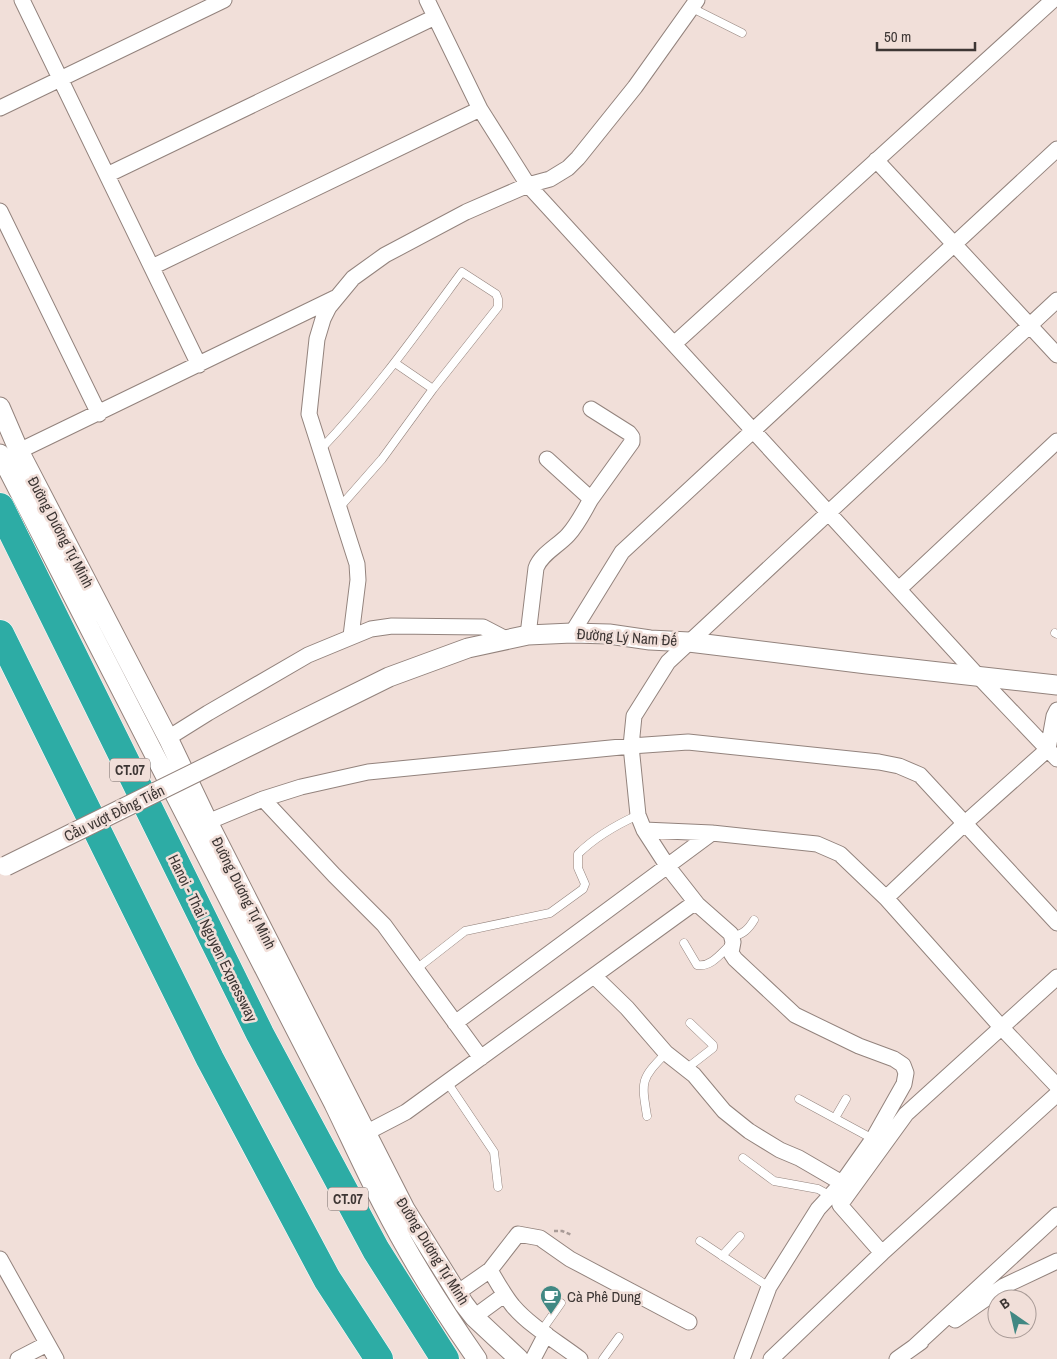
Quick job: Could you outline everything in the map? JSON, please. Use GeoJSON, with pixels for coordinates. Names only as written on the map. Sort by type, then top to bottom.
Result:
{"type":"FeatureCollection","features":[{"type":"Feature","properties":{"kind":"highway","name":"Hanoi - Thai Nguyen Expressway"},"geometry":{"type":"LineString","coordinates":[[0,507],[260,1034],[376,1250],[445,1359]]}},
{"type":"Feature","properties":{"kind":"highway"},"geometry":{"type":"LineString","coordinates":[[0,634],[210,1059],[327,1279],[379,1359]]}},
{"type":"Feature","properties":{"kind":"street"},"geometry":{"type":"LineString","coordinates":[[22,0],[199,365]]}},
{"type":"Feature","properties":{"kind":"street"},"geometry":{"type":"LineString","coordinates":[[0,108],[224,0]]}},
{"type":"Feature","properties":{"kind":"street"},"geometry":{"type":"LineString","coordinates":[[427,0],[480,109],[528,185],[978,676],[1052,754]]}},
{"type":"Feature","properties":{"kind":"street"},"geometry":{"type":"LineString","coordinates":[[674,344],[1053,0]]}},
{"type":"Feature","properties":{"kind":"street"},"geometry":{"type":"LineString","coordinates":[[351,636],[358,580],[357,564],[312,428],[309,407],[318,339],[323,319],[329,307],[353,278],[385,255],[466,212],[528,185],[550,179],[568,168],[635,88],[695,4]]}},
{"type":"Feature","properties":{"kind":"street"},"geometry":{"type":"LineString","coordinates":[[107,175],[435,16]]}},
{"type":"Feature","properties":{"kind":"street"},"geometry":{"type":"LineString","coordinates":[[152,267],[480,109]]}},
{"type":"Feature","properties":{"kind":"street"},"geometry":{"type":"LineString","coordinates":[[572,633],[622,552],[1057,149]]}},
{"type":"Feature","properties":{"kind":"street"},"geometry":{"type":"LineString","coordinates":[[876,160],[1057,355]]}},
{"type":"Feature","properties":{"kind":"street"},"geometry":{"type":"LineString","coordinates":[[0,211],[99,414]]}},
{"type":"Feature","properties":{"kind":"street"},"geometry":{"type":"LineString","coordinates":[[19,451],[336,298]]}},
{"type":"Feature","properties":{"kind":"street"},"geometry":{"type":"LineString","coordinates":[[835,1201],[842,1183],[873,1139],[904,1084],[906,1073],[903,1065],[894,1059],[859,1046],[795,1015],[735,959],[731,953],[731,934],[697,904],[668,867],[644,830],[638,814],[630,746],[634,716],[668,662],[1029,324],[1057,300]]}},
{"type":"Feature","properties":{"kind":"street","name":"Đường Dương Tự Minh"},"geometry":{"type":"LineString","coordinates":[[0,407],[19,451],[168,738],[200,825]]}},
{"type":"Feature","properties":{"kind":"street"},"geometry":{"type":"LineString","coordinates":[[528,635],[536,568],[539,560],[569,534],[585,511],[591,498],[632,442],[632,437],[629,433],[591,409]]}},
{"type":"Feature","properties":{"kind":"street"},"geometry":{"type":"LineString","coordinates":[[899,589],[1057,440]]}},
{"type":"Feature","properties":{"kind":"street","name":"Đường Dương Tự Minh"},"geometry":{"type":"LineString","coordinates":[[0,454],[200,825],[359,1136],[474,1317],[519,1359]]}},
{"type":"Feature","properties":{"kind":"street"},"geometry":{"type":"LineString","coordinates":[[546,459],[591,498]]}},
{"type":"Feature","properties":{"kind":"street"},"geometry":{"type":"LineString","coordinates":[[168,738],[308,655],[351,636],[382,626],[484,627],[508,640]]}},
{"type":"Feature","properties":{"kind":"street","name":"Đường Lý Nam Đế"},"geometry":{"type":"LineString","coordinates":[[221,760],[389,677],[468,648],[528,635],[609,634],[1057,684]]}},
{"type":"Feature","properties":{"kind":"street"},"geometry":{"type":"LineString","coordinates":[[886,898],[964,824],[1052,754],[1054,716],[1057,710]]}},
{"type":"Feature","properties":{"kind":"street"},"geometry":{"type":"LineString","coordinates":[[200,825],[263,799],[301,787],[368,772],[630,746],[688,742],[879,762],[899,766],[920,776],[1057,923]]}},
{"type":"Feature","properties":{"kind":"street","name":"Cầu vượt Đồng Tiến"},"geometry":{"type":"LineString","coordinates":[[3,868],[221,760]]}},
{"type":"Feature","properties":{"kind":"street"},"geometry":{"type":"LineString","coordinates":[[263,799],[327,868],[384,925],[481,1058]]}},
{"type":"Feature","properties":{"kind":"street"},"geometry":{"type":"LineString","coordinates":[[644,830],[817,844],[840,854],[886,898],[1002,1028],[1057,1086]]}},
{"type":"Feature","properties":{"kind":"street"},"geometry":{"type":"LineString","coordinates":[[455,1023],[712,834]]}},
{"type":"Feature","properties":{"kind":"street"},"geometry":{"type":"LineString","coordinates":[[359,1136],[401,1115],[690,906],[697,904]]}},
{"type":"Feature","properties":{"kind":"street"},"geometry":{"type":"LineString","coordinates":[[594,976],[628,1008],[666,1053],[701,1083],[724,1111],[749,1131],[780,1150],[799,1158],[842,1183]]}},
{"type":"Feature","properties":{"kind":"street"},"geometry":{"type":"LineString","coordinates":[[742,1359],[770,1287],[813,1217],[835,1201],[906,1114],[1057,977]]}},
{"type":"Feature","properties":{"kind":"street"},"geometry":{"type":"LineString","coordinates":[[771,1359],[882,1253],[1057,1094]]}},
{"type":"Feature","properties":{"kind":"street","name":"Đường Dương Tự Minh"},"geometry":{"type":"LineString","coordinates":[[359,1136],[382,1204],[425,1281],[477,1359]]}},
{"type":"Feature","properties":{"kind":"street"},"geometry":{"type":"LineString","coordinates":[[835,1201],[882,1253]]}},
{"type":"Feature","properties":{"kind":"street"},"geometry":{"type":"LineString","coordinates":[[914,1347],[1057,1215]]}},
{"type":"Feature","properties":{"kind":"street"},"geometry":{"type":"LineString","coordinates":[[457,1293],[490,1270],[518,1234],[540,1238],[570,1259],[689,1322]]}},
{"type":"Feature","properties":{"kind":"street"},"geometry":{"type":"LineString","coordinates":[[0,1259],[56,1359]]}},
{"type":"Feature","properties":{"kind":"street"},"geometry":{"type":"LineString","coordinates":[[897,1359],[1004,1286],[1057,1260]]}},
{"type":"Feature","properties":{"kind":"street"},"geometry":{"type":"LineString","coordinates":[[490,1270],[504,1295],[514,1307],[580,1359]]}},
{"type":"Feature","properties":{"kind":"street"},"geometry":{"type":"LineString","coordinates":[[474,1317],[504,1295]]}},
{"type":"Feature","properties":{"kind":"street"},"geometry":{"type":"LineString","coordinates":[[533,1359],[544,1332]]}},
{"type":"Feature","properties":{"kind":"street"},"geometry":{"type":"LineString","coordinates":[[18,1359],[47,1344]]}},
{"type":"Feature","properties":{"kind":"lane"},"geometry":{"type":"LineString","coordinates":[[695,4],[742,34]]}},
{"type":"Feature","properties":{"kind":"lane"},"geometry":{"type":"LineString","coordinates":[[320,450],[348,421],[395,363],[462,272],[496,294],[499,303],[496,310],[382,459],[339,508]]}},
{"type":"Feature","properties":{"kind":"lane"},"geometry":{"type":"LineString","coordinates":[[395,363],[434,389]]}},
{"type":"Feature","properties":{"kind":"lane"},"geometry":{"type":"LineString","coordinates":[[415,970],[465,931],[550,913],[583,889],[585,884],[578,868],[578,854],[587,845],[618,824],[638,814]]}},
{"type":"Feature","properties":{"kind":"lane"},"geometry":{"type":"LineString","coordinates":[[684,943],[697,965],[710,964],[732,940],[748,930],[754,920]]}},
{"type":"Feature","properties":{"kind":"lane"},"geometry":{"type":"LineString","coordinates":[[686,1069],[713,1048],[713,1045],[690,1023]]}},
{"type":"Feature","properties":{"kind":"lane"},"geometry":{"type":"LineString","coordinates":[[647,1116],[644,1082],[647,1073],[666,1053]]}},
{"type":"Feature","properties":{"kind":"lane"},"geometry":{"type":"LineString","coordinates":[[447,1082],[494,1152],[498,1187]]}},
{"type":"Feature","properties":{"kind":"lane"},"geometry":{"type":"LineString","coordinates":[[799,1099],[873,1139]]}},
{"type":"Feature","properties":{"kind":"lane"},"geometry":{"type":"LineString","coordinates":[[834,1118],[846,1099]]}},
{"type":"Feature","properties":{"kind":"lane"},"geometry":{"type":"LineString","coordinates":[[743,1158],[774,1181],[818,1189],[835,1201]]}},
{"type":"Feature","properties":{"kind":"lane"},"geometry":{"type":"LineString","coordinates":[[722,1256],[740,1236]]}},
{"type":"Feature","properties":{"kind":"lane"},"geometry":{"type":"LineString","coordinates":[[700,1241],[770,1287]]}},
{"type":"Feature","properties":{"kind":"lane"},"geometry":{"type":"LineString","coordinates":[[544,1332],[561,1303]]}},
{"type":"Feature","properties":{"kind":"lane"},"geometry":{"type":"LineString","coordinates":[[603,1359],[619,1337]]}},
{"type":"Feature","properties":{"kind":"place","name":"Cà Phê Dung"},"geometry":{"type":"Point","coordinates":[551,1315]}}]}
